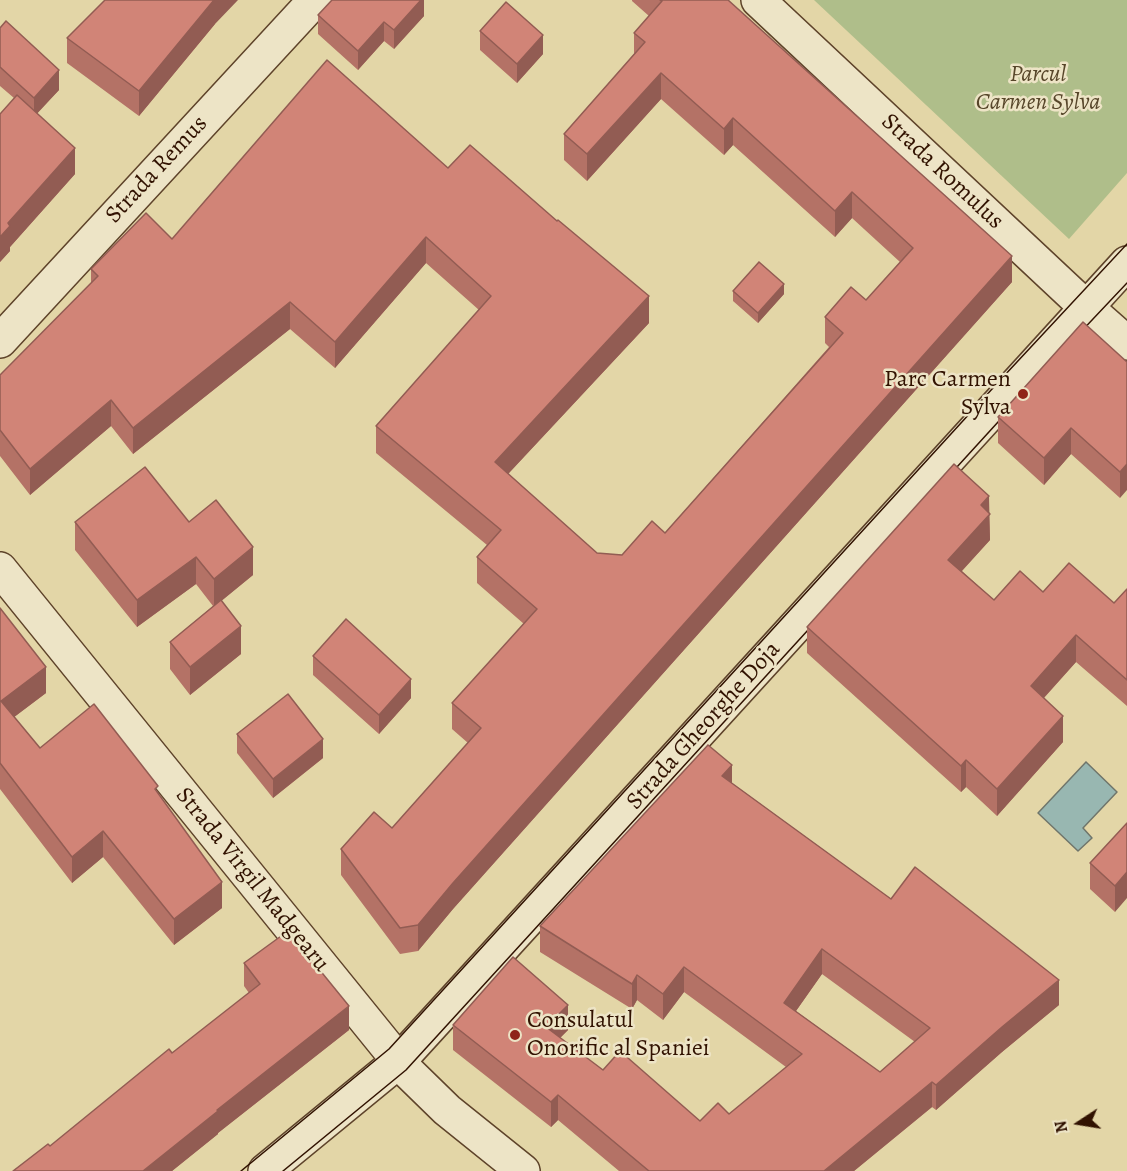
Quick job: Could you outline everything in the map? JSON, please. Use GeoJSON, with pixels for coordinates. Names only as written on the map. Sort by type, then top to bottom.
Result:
{"type":"FeatureCollection","features":[{"type":"Feature","properties":{"kind":"street","name":"Strada Remus"},"geometry":{"type":"LineString","coordinates":[[0,341],[315,0]]}},
{"type":"Feature","properties":{"kind":"street","name":"Strada Romulus"},"geometry":{"type":"LineString","coordinates":[[758,0],[1127,343]]}},
{"type":"Feature","properties":{"kind":"street","name":"Strada Gheorghe Doja"},"geometry":{"type":"LineString","coordinates":[[265,1171],[399,1061],[1127,262]]}},
{"type":"Feature","properties":{"kind":"street","name":"Strada Virgil Madgearu"},"geometry":{"type":"LineString","coordinates":[[0,569],[399,1061],[447,1110],[523,1171]]}},
{"type":"Feature","properties":{"kind":"green space","name":"Parcul Carmen Sylva"},"geometry":{"type":"Polygon","coordinates":[[[814,0],[1127,0],[1127,173],[1069,239],[814,0]]]}},
{"type":"Feature","properties":{"kind":"water"},"geometry":{"type":"Polygon","coordinates":[[[1086,762],[1117,792],[1083,828],[1092,838],[1078,851],[1038,813],[1086,762]]]}},
{"type":"Feature","properties":{"kind":"building"},"geometry":{"type":"Polygon","coordinates":[[[105,0],[214,0],[139,91],[67,38],[105,0]]]}},
{"type":"Feature","properties":{"kind":"building"},"geometry":{"type":"Polygon","coordinates":[[[332,0],[421,0],[394,30],[384,22],[358,51],[318,15],[332,0]]]}},
{"type":"Feature","properties":{"kind":"building"},"geometry":{"type":"Polygon","coordinates":[[[660,0],[728,0],[1012,256],[418,925],[400,928],[341,849],[374,812],[392,828],[481,728],[452,703],[537,609],[477,557],[501,530],[376,426],[491,296],[426,237],[335,342],[290,302],[133,428],[111,400],[30,469],[0,430],[0,375],[98,276],[91,269],[146,213],[172,239],[327,60],[448,168],[470,145],[557,221],[649,296],[495,462],[597,553],[622,555],[652,521],[665,533],[843,333],[825,317],[851,287],[866,300],[913,248],[852,192],[835,211],[733,118],[724,129],[661,73],[587,154],[564,134],[645,42],[634,33],[662,1],[660,0]]]}},
{"type":"Feature","properties":{"kind":"building"},"geometry":{"type":"Polygon","coordinates":[[[506,2],[543,35],[517,64],[480,31],[506,2]]]}},
{"type":"Feature","properties":{"kind":"building"},"geometry":{"type":"Polygon","coordinates":[[[6,21],[59,70],[34,98],[0,67],[0,28],[6,21]]]}},
{"type":"Feature","properties":{"kind":"building"},"geometry":{"type":"Polygon","coordinates":[[[17,95],[75,148],[8,223],[10,226],[0,237],[0,114],[17,95]]]}},
{"type":"Feature","properties":{"kind":"building"},"geometry":{"type":"Polygon","coordinates":[[[759,262],[784,284],[758,313],[733,291],[759,262]]]}},
{"type":"Feature","properties":{"kind":"building"},"geometry":{"type":"Polygon","coordinates":[[[1083,322],[1127,362],[1127,464],[1120,472],[1071,428],[1044,458],[998,417],[1083,322]]]}},
{"type":"Feature","properties":{"kind":"building"},"geometry":{"type":"Polygon","coordinates":[[[954,464],[989,496],[981,505],[990,514],[948,560],[994,600],[1020,571],[1043,592],[1069,563],[1114,603],[1127,589],[1127,680],[1076,635],[1031,686],[1063,716],[997,789],[966,760],[961,766],[807,627],[954,464]]]}},
{"type":"Feature","properties":{"kind":"building"},"geometry":{"type":"Polygon","coordinates":[[[145,467],[189,522],[216,500],[253,547],[214,579],[196,557],[137,600],[75,522],[145,467]]]}},
{"type":"Feature","properties":{"kind":"building"},"geometry":{"type":"Polygon","coordinates":[[[221,600],[241,626],[190,667],[170,642],[221,600]]]}},
{"type":"Feature","properties":{"kind":"building"},"geometry":{"type":"Polygon","coordinates":[[[0,608],[46,667],[1,701],[40,748],[94,704],[158,786],[155,789],[222,882],[174,919],[103,831],[72,857],[0,763],[0,608]]]}},
{"type":"Feature","properties":{"kind":"building"},"geometry":{"type":"Polygon","coordinates":[[[346,619],[411,679],[379,715],[313,656],[346,619]]]}},
{"type":"Feature","properties":{"kind":"building"},"geometry":{"type":"Polygon","coordinates":[[[288,694],[323,739],[273,779],[237,734],[288,694]]]}},
{"type":"Feature","properties":{"kind":"building"},"geometry":{"type":"Polygon","coordinates":[[[708,745],[732,765],[722,776],[891,899],[915,867],[1059,980],[936,1085],[932,1082],[824,1171],[649,1171],[558,1095],[551,1102],[453,1025],[513,957],[568,1005],[546,1027],[603,1070],[620,1051],[700,1121],[718,1103],[729,1114],[802,1054],[684,967],[663,994],[637,975],[632,984],[540,926],[708,745]],[[822,949],[784,1003],[880,1072],[930,1028],[822,949]]]}},
{"type":"Feature","properties":{"kind":"building"},"geometry":{"type":"Polygon","coordinates":[[[1127,823],[1127,872],[1115,886],[1090,863],[1127,823]]]}},
{"type":"Feature","properties":{"kind":"building"},"geometry":{"type":"Polygon","coordinates":[[[288,931],[349,1006],[143,1171],[13,1171],[48,1144],[50,1146],[169,1049],[172,1053],[260,984],[244,963],[288,931]]]}},
{"type":"Feature","properties":{"kind":"tram line"},"geometry":{"type":"LineString","coordinates":[[241,1171],[389,1049],[1127,244]]}},
{"type":"Feature","properties":{"kind":"tram line"},"geometry":{"type":"LineString","coordinates":[[1076,337],[1127,283]]}},
{"type":"Feature","properties":{"kind":"tram line"},"geometry":{"type":"LineString","coordinates":[[946,479],[1009,410]]}},
{"type":"Feature","properties":{"kind":"tram line"},"geometry":{"type":"LineString","coordinates":[[283,1171],[406,1070],[819,618]]}},
{"type":"Feature","properties":{"kind":"place","name":"Parc Carmen Sylva"},"geometry":{"type":"Point","coordinates":[1023,394]}},
{"type":"Feature","properties":{"kind":"place","name":"Consulatul Onorific al Spaniei"},"geometry":{"type":"Point","coordinates":[515,1035]}}]}
